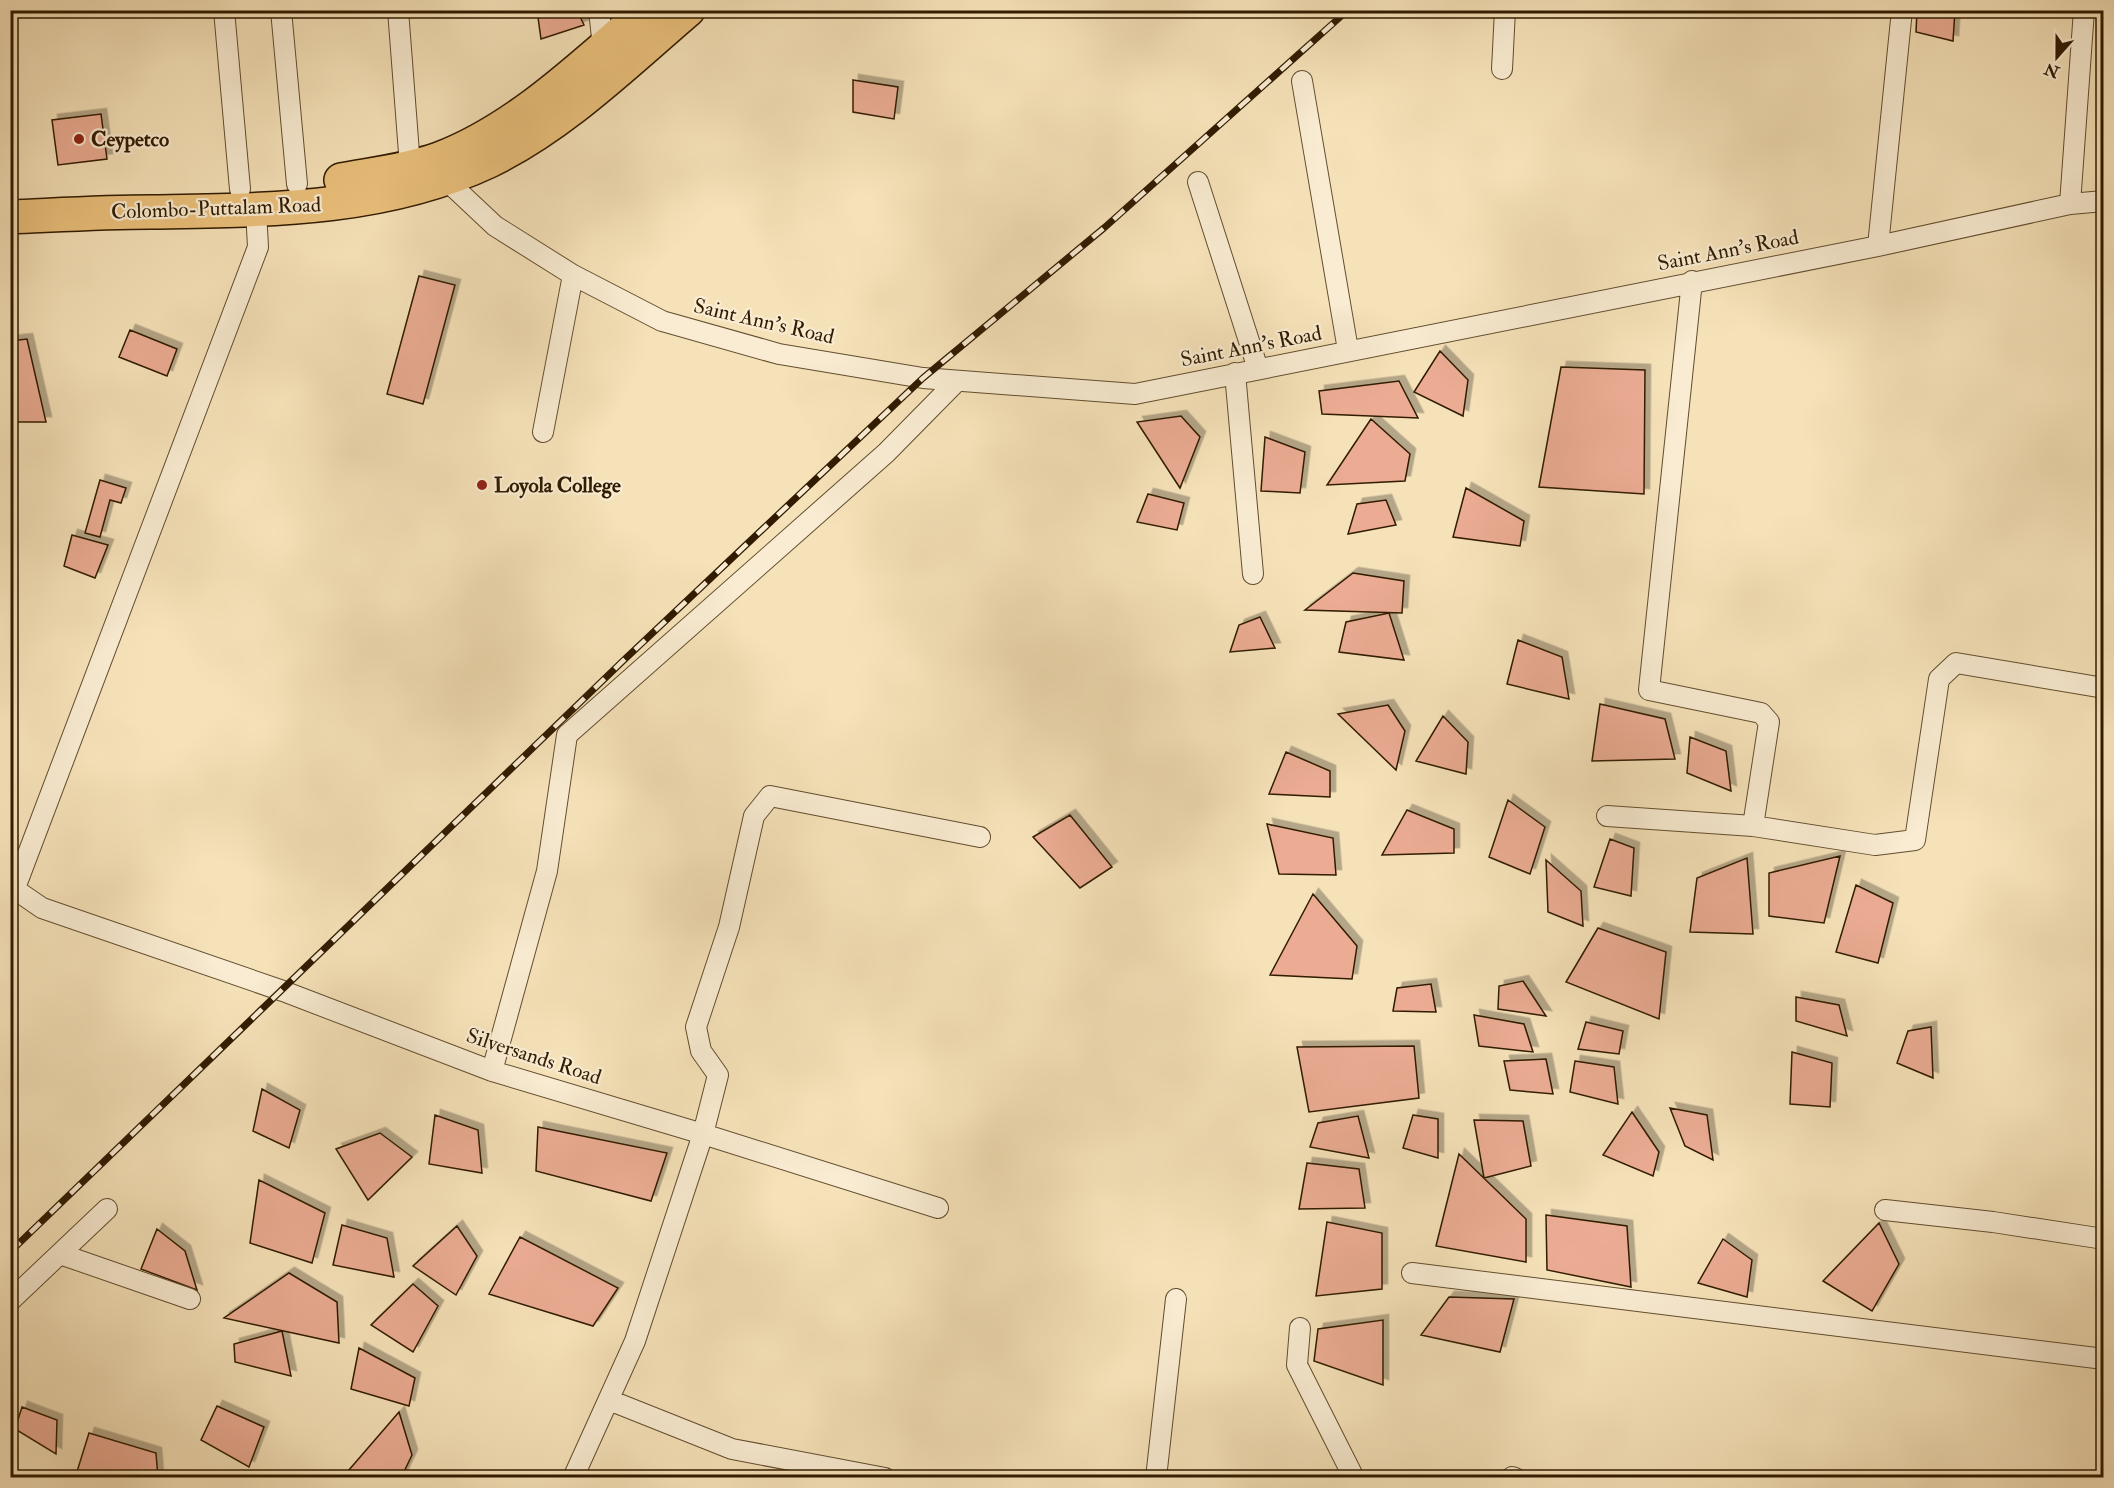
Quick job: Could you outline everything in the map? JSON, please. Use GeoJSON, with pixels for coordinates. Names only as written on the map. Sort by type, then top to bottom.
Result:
{"type":"FeatureCollection","features":[{"type":"Feature","properties":{"kind":"highway","name":"Colombo-Puttalam Road"},"geometry":{"type":"LineString","coordinates":[[10,204],[367,199],[409,191],[429,168],[551,93],[647,10]]}},
{"type":"Feature","properties":{"kind":"highway","name":"Colombo-Puttalam Road"},"geometry":{"type":"LineString","coordinates":[[10,217],[248,199],[297,184],[490,160],[552,122],[688,10]]}},
{"type":"Feature","properties":{"kind":"street"},"geometry":{"type":"LineString","coordinates":[[13,887],[258,247],[248,199],[224,10]]}},
{"type":"Feature","properties":{"kind":"street"},"geometry":{"type":"LineString","coordinates":[[281,10],[297,184]]}},
{"type":"Feature","properties":{"kind":"street"},"geometry":{"type":"LineString","coordinates":[[398,10],[429,168]]}},
{"type":"Feature","properties":{"kind":"street"},"geometry":{"type":"LineString","coordinates":[[599,10],[603,48]]}},
{"type":"Feature","properties":{"kind":"street"},"geometry":{"type":"LineString","coordinates":[[1502,69],[1505,10]]}},
{"type":"Feature","properties":{"kind":"street"},"geometry":{"type":"LineString","coordinates":[[1878,246],[1902,10]]}},
{"type":"Feature","properties":{"kind":"street"},"geometry":{"type":"LineString","coordinates":[[2070,204],[2084,10]]}},
{"type":"Feature","properties":{"kind":"street"},"geometry":{"type":"LineString","coordinates":[[1302,81],[1348,350]]}},
{"type":"Feature","properties":{"kind":"street","name":"Saint Ann's Road"},"geometry":{"type":"LineString","coordinates":[[429,168],[495,226],[573,275],[662,321],[778,354],[956,382],[1135,394],[1692,281],[1878,246],[2070,204],[2103,201]]}},
{"type":"Feature","properties":{"kind":"street"},"geometry":{"type":"LineString","coordinates":[[1197,182],[1258,369]]}},
{"type":"Feature","properties":{"kind":"street"},"geometry":{"type":"LineString","coordinates":[[543,432],[573,275]]}},
{"type":"Feature","properties":{"kind":"street"},"geometry":{"type":"LineString","coordinates":[[1692,281],[1649,690],[1761,713],[1769,722],[1753,826]]}},
{"type":"Feature","properties":{"kind":"street"},"geometry":{"type":"LineString","coordinates":[[1235,373],[1253,574]]}},
{"type":"Feature","properties":{"kind":"street"},"geometry":{"type":"LineString","coordinates":[[492,1071],[547,871],[567,735],[886,453],[956,382]]}},
{"type":"Feature","properties":{"kind":"street"},"geometry":{"type":"LineString","coordinates":[[1607,816],[1753,826],[1875,845],[1915,840],[1938,679],[1956,663],[2103,688]]}},
{"type":"Feature","properties":{"kind":"street"},"geometry":{"type":"LineString","coordinates":[[573,1478],[635,1341],[703,1134],[718,1075],[701,1051],[696,1027],[729,927],[754,816],[770,796],[980,837]]}},
{"type":"Feature","properties":{"kind":"street","name":"Silversands Road"},"geometry":{"type":"LineString","coordinates":[[13,887],[42,908],[283,991],[492,1071],[938,1208]]}},
{"type":"Feature","properties":{"kind":"street"},"geometry":{"type":"LineString","coordinates":[[10,1301],[107,1209]]}},
{"type":"Feature","properties":{"kind":"street"},"geometry":{"type":"LineString","coordinates":[[1885,1210],[1993,1222],[2103,1239]]}},
{"type":"Feature","properties":{"kind":"street"},"geometry":{"type":"LineString","coordinates":[[60,1254],[190,1299]]}},
{"type":"Feature","properties":{"kind":"street"},"geometry":{"type":"LineString","coordinates":[[1412,1273],[2103,1359]]}},
{"type":"Feature","properties":{"kind":"street"},"geometry":{"type":"LineString","coordinates":[[1156,1478],[1176,1299]]}},
{"type":"Feature","properties":{"kind":"street"},"geometry":{"type":"LineString","coordinates":[[1300,1328],[1297,1365],[1354,1478]]}},
{"type":"Feature","properties":{"kind":"street"},"geometry":{"type":"LineString","coordinates":[[609,1400],[732,1449],[885,1478]]}},
{"type":"Feature","properties":{"kind":"building"},"geometry":{"type":"Polygon","coordinates":[[[537,10],[577,10],[584,25],[541,39],[537,10]]]}},
{"type":"Feature","properties":{"kind":"building"},"geometry":{"type":"Polygon","coordinates":[[[1917,10],[1955,10],[1953,41],[1916,32],[1917,10]]]}},
{"type":"Feature","properties":{"kind":"building"},"geometry":{"type":"Polygon","coordinates":[[[853,80],[898,87],[894,119],[853,112],[853,80]]]}},
{"type":"Feature","properties":{"kind":"building","name":"Ceypetco"},"geometry":{"type":"Polygon","coordinates":[[[101,114],[107,159],[58,165],[52,120],[101,114]]]}},
{"type":"Feature","properties":{"kind":"building"},"geometry":{"type":"Polygon","coordinates":[[[419,276],[455,285],[423,404],[387,394],[419,276]]]}},
{"type":"Feature","properties":{"kind":"building"},"geometry":{"type":"Polygon","coordinates":[[[130,330],[177,349],[167,376],[119,357],[130,330]]]}},
{"type":"Feature","properties":{"kind":"building"},"geometry":{"type":"Polygon","coordinates":[[[27,339],[46,422],[10,422],[10,341],[27,339]]]}},
{"type":"Feature","properties":{"kind":"building"},"geometry":{"type":"Polygon","coordinates":[[[1440,351],[1468,380],[1463,416],[1414,392],[1440,351]]]}},
{"type":"Feature","properties":{"kind":"building"},"geometry":{"type":"Polygon","coordinates":[[[1561,367],[1645,370],[1644,494],[1539,487],[1561,367]]]}},
{"type":"Feature","properties":{"kind":"building"},"geometry":{"type":"Polygon","coordinates":[[[1399,381],[1418,418],[1322,414],[1319,391],[1399,381]]]}},
{"type":"Feature","properties":{"kind":"building"},"geometry":{"type":"Polygon","coordinates":[[[1181,416],[1200,437],[1180,488],[1137,422],[1181,416]]]}},
{"type":"Feature","properties":{"kind":"building"},"geometry":{"type":"Polygon","coordinates":[[[1371,419],[1410,454],[1405,481],[1327,485],[1371,419]]]}},
{"type":"Feature","properties":{"kind":"building"},"geometry":{"type":"Polygon","coordinates":[[[1265,437],[1305,452],[1300,493],[1261,491],[1265,437]]]}},
{"type":"Feature","properties":{"kind":"building"},"geometry":{"type":"Polygon","coordinates":[[[100,480],[126,488],[121,503],[110,500],[100,537],[85,533],[100,480]]]}},
{"type":"Feature","properties":{"kind":"building"},"geometry":{"type":"Polygon","coordinates":[[[1466,488],[1524,521],[1520,546],[1453,537],[1466,488]]]}},
{"type":"Feature","properties":{"kind":"building"},"geometry":{"type":"Polygon","coordinates":[[[1148,494],[1184,503],[1177,530],[1137,522],[1148,494]]]}},
{"type":"Feature","properties":{"kind":"building"},"geometry":{"type":"Polygon","coordinates":[[[1386,500],[1396,525],[1348,534],[1357,504],[1386,500]]]}},
{"type":"Feature","properties":{"kind":"building"},"geometry":{"type":"Polygon","coordinates":[[[72,535],[108,545],[95,578],[64,566],[72,535]]]}},
{"type":"Feature","properties":{"kind":"building"},"geometry":{"type":"Polygon","coordinates":[[[1353,573],[1404,581],[1402,613],[1305,610],[1353,573]]]}},
{"type":"Feature","properties":{"kind":"building"},"geometry":{"type":"Polygon","coordinates":[[[1389,613],[1404,660],[1339,652],[1346,622],[1389,613]]]}},
{"type":"Feature","properties":{"kind":"building"},"geometry":{"type":"Polygon","coordinates":[[[1260,617],[1275,648],[1230,652],[1239,625],[1260,617]]]}},
{"type":"Feature","properties":{"kind":"building"},"geometry":{"type":"Polygon","coordinates":[[[1518,640],[1562,657],[1569,699],[1507,684],[1518,640]]]}},
{"type":"Feature","properties":{"kind":"building"},"geometry":{"type":"Polygon","coordinates":[[[1600,704],[1665,719],[1675,759],[1592,761],[1600,704]]]}},
{"type":"Feature","properties":{"kind":"building"},"geometry":{"type":"Polygon","coordinates":[[[1388,705],[1405,731],[1396,770],[1338,714],[1388,705]]]}},
{"type":"Feature","properties":{"kind":"building"},"geometry":{"type":"Polygon","coordinates":[[[1443,716],[1468,742],[1466,774],[1416,761],[1443,716]]]}},
{"type":"Feature","properties":{"kind":"building"},"geometry":{"type":"Polygon","coordinates":[[[1690,737],[1726,751],[1731,791],[1687,773],[1690,737]]]}},
{"type":"Feature","properties":{"kind":"building"},"geometry":{"type":"Polygon","coordinates":[[[1286,752],[1330,771],[1330,797],[1269,794],[1286,752]]]}},
{"type":"Feature","properties":{"kind":"building"},"geometry":{"type":"Polygon","coordinates":[[[1508,800],[1545,827],[1530,874],[1489,857],[1508,800]]]}},
{"type":"Feature","properties":{"kind":"building"},"geometry":{"type":"Polygon","coordinates":[[[1407,810],[1454,829],[1454,853],[1382,855],[1407,810]]]}},
{"type":"Feature","properties":{"kind":"building"},"geometry":{"type":"Polygon","coordinates":[[[1070,815],[1112,867],[1080,888],[1033,837],[1070,815]]]}},
{"type":"Feature","properties":{"kind":"building"},"geometry":{"type":"Polygon","coordinates":[[[1267,824],[1333,838],[1336,875],[1279,874],[1267,824]]]}},
{"type":"Feature","properties":{"kind":"building"},"geometry":{"type":"Polygon","coordinates":[[[1610,839],[1634,848],[1631,896],[1594,887],[1610,839]]]}},
{"type":"Feature","properties":{"kind":"building"},"geometry":{"type":"Polygon","coordinates":[[[1840,856],[1824,923],[1769,916],[1769,873],[1840,856]]]}},
{"type":"Feature","properties":{"kind":"building"},"geometry":{"type":"Polygon","coordinates":[[[1747,858],[1753,934],[1690,932],[1697,878],[1747,858]]]}},
{"type":"Feature","properties":{"kind":"building"},"geometry":{"type":"Polygon","coordinates":[[[1546,860],[1581,891],[1583,926],[1548,912],[1546,860]]]}},
{"type":"Feature","properties":{"kind":"building"},"geometry":{"type":"Polygon","coordinates":[[[1856,885],[1893,903],[1878,963],[1836,952],[1856,885]]]}},
{"type":"Feature","properties":{"kind":"building"},"geometry":{"type":"Polygon","coordinates":[[[1313,894],[1357,946],[1352,979],[1270,975],[1313,894]]]}},
{"type":"Feature","properties":{"kind":"building"},"geometry":{"type":"Polygon","coordinates":[[[1598,928],[1666,952],[1659,1019],[1566,982],[1598,928]]]}},
{"type":"Feature","properties":{"kind":"building"},"geometry":{"type":"Polygon","coordinates":[[[1523,981],[1546,1016],[1498,1009],[1499,986],[1523,981]]]}},
{"type":"Feature","properties":{"kind":"building"},"geometry":{"type":"Polygon","coordinates":[[[1431,984],[1436,1012],[1393,1011],[1397,988],[1431,984]]]}},
{"type":"Feature","properties":{"kind":"building"},"geometry":{"type":"Polygon","coordinates":[[[1796,997],[1839,1005],[1847,1036],[1796,1021],[1796,997]]]}},
{"type":"Feature","properties":{"kind":"building"},"geometry":{"type":"Polygon","coordinates":[[[1474,1015],[1524,1024],[1533,1052],[1479,1046],[1474,1015]]]}},
{"type":"Feature","properties":{"kind":"building"},"geometry":{"type":"Polygon","coordinates":[[[1586,1022],[1623,1031],[1619,1054],[1578,1049],[1586,1022]]]}},
{"type":"Feature","properties":{"kind":"building"},"geometry":{"type":"Polygon","coordinates":[[[1931,1027],[1933,1078],[1897,1063],[1908,1031],[1931,1027]]]}},
{"type":"Feature","properties":{"kind":"building"},"geometry":{"type":"Polygon","coordinates":[[[1414,1046],[1419,1098],[1309,1112],[1297,1047],[1414,1046]]]}},
{"type":"Feature","properties":{"kind":"building"},"geometry":{"type":"Polygon","coordinates":[[[1792,1052],[1832,1063],[1830,1107],[1790,1104],[1792,1052]]]}},
{"type":"Feature","properties":{"kind":"building"},"geometry":{"type":"Polygon","coordinates":[[[1546,1059],[1553,1094],[1510,1090],[1504,1061],[1546,1059]]]}},
{"type":"Feature","properties":{"kind":"building"},"geometry":{"type":"Polygon","coordinates":[[[1575,1061],[1614,1067],[1618,1104],[1570,1092],[1575,1061]]]}},
{"type":"Feature","properties":{"kind":"building"},"geometry":{"type":"Polygon","coordinates":[[[262,1089],[300,1110],[289,1148],[253,1131],[262,1089]]]}},
{"type":"Feature","properties":{"kind":"building"},"geometry":{"type":"Polygon","coordinates":[[[1670,1108],[1707,1115],[1713,1160],[1685,1146],[1670,1108]]]}},
{"type":"Feature","properties":{"kind":"building"},"geometry":{"type":"Polygon","coordinates":[[[1632,1112],[1659,1152],[1653,1176],[1603,1155],[1632,1112]]]}},
{"type":"Feature","properties":{"kind":"building"},"geometry":{"type":"Polygon","coordinates":[[[435,1115],[478,1130],[482,1173],[429,1164],[435,1115]]]}},
{"type":"Feature","properties":{"kind":"building"},"geometry":{"type":"Polygon","coordinates":[[[1413,1115],[1438,1119],[1438,1158],[1403,1148],[1413,1115]]]}},
{"type":"Feature","properties":{"kind":"building"},"geometry":{"type":"Polygon","coordinates":[[[1358,1116],[1369,1158],[1310,1147],[1318,1123],[1358,1116]]]}},
{"type":"Feature","properties":{"kind":"building"},"geometry":{"type":"Polygon","coordinates":[[[1474,1120],[1523,1121],[1531,1166],[1484,1178],[1474,1120]]]}},
{"type":"Feature","properties":{"kind":"building"},"geometry":{"type":"Polygon","coordinates":[[[538,1127],[667,1153],[651,1201],[536,1171],[538,1127]]]}},
{"type":"Feature","properties":{"kind":"building"},"geometry":{"type":"Polygon","coordinates":[[[380,1133],[412,1157],[368,1200],[336,1149],[380,1133]]]}},
{"type":"Feature","properties":{"kind":"building"},"geometry":{"type":"Polygon","coordinates":[[[1459,1154],[1526,1219],[1526,1262],[1436,1246],[1459,1154]]]}},
{"type":"Feature","properties":{"kind":"building"},"geometry":{"type":"Polygon","coordinates":[[[1307,1163],[1359,1169],[1365,1208],[1299,1209],[1307,1163]]]}},
{"type":"Feature","properties":{"kind":"building"},"geometry":{"type":"Polygon","coordinates":[[[259,1180],[325,1213],[312,1263],[250,1243],[259,1180]]]}},
{"type":"Feature","properties":{"kind":"building"},"geometry":{"type":"Polygon","coordinates":[[[1546,1215],[1627,1226],[1631,1287],[1547,1270],[1546,1215]]]}},
{"type":"Feature","properties":{"kind":"building"},"geometry":{"type":"Polygon","coordinates":[[[1327,1222],[1382,1233],[1382,1289],[1316,1296],[1327,1222]]]}},
{"type":"Feature","properties":{"kind":"building"},"geometry":{"type":"Polygon","coordinates":[[[1879,1223],[1899,1264],[1872,1311],[1823,1281],[1879,1223]]]}},
{"type":"Feature","properties":{"kind":"building"},"geometry":{"type":"Polygon","coordinates":[[[342,1225],[387,1238],[394,1277],[333,1265],[342,1225]]]}},
{"type":"Feature","properties":{"kind":"building"},"geometry":{"type":"Polygon","coordinates":[[[457,1226],[477,1256],[456,1295],[413,1266],[457,1226]]]}},
{"type":"Feature","properties":{"kind":"building"},"geometry":{"type":"Polygon","coordinates":[[[157,1229],[185,1251],[197,1290],[141,1269],[157,1229]]]}},
{"type":"Feature","properties":{"kind":"building"},"geometry":{"type":"Polygon","coordinates":[[[520,1237],[618,1288],[593,1326],[489,1294],[520,1237]]]}},
{"type":"Feature","properties":{"kind":"building"},"geometry":{"type":"Polygon","coordinates":[[[1723,1239],[1752,1260],[1747,1297],[1698,1283],[1723,1239]]]}},
{"type":"Feature","properties":{"kind":"building"},"geometry":{"type":"Polygon","coordinates":[[[289,1273],[337,1302],[339,1343],[224,1318],[289,1273]]]}},
{"type":"Feature","properties":{"kind":"building"},"geometry":{"type":"Polygon","coordinates":[[[413,1284],[438,1306],[413,1352],[371,1325],[413,1284]]]}},
{"type":"Feature","properties":{"kind":"building"},"geometry":{"type":"Polygon","coordinates":[[[1449,1297],[1514,1299],[1500,1352],[1421,1335],[1449,1297]]]}},
{"type":"Feature","properties":{"kind":"building"},"geometry":{"type":"Polygon","coordinates":[[[1383,1320],[1383,1385],[1314,1361],[1318,1329],[1383,1320]]]}},
{"type":"Feature","properties":{"kind":"building"},"geometry":{"type":"Polygon","coordinates":[[[282,1331],[291,1376],[235,1362],[234,1344],[282,1331]]]}},
{"type":"Feature","properties":{"kind":"building"},"geometry":{"type":"Polygon","coordinates":[[[359,1348],[415,1378],[409,1406],[351,1389],[359,1348]]]}},
{"type":"Feature","properties":{"kind":"building"},"geometry":{"type":"Polygon","coordinates":[[[217,1406],[264,1427],[249,1467],[201,1440],[217,1406]]]}},
{"type":"Feature","properties":{"kind":"building"},"geometry":{"type":"Polygon","coordinates":[[[22,1407],[57,1420],[56,1454],[15,1429],[22,1407]]]}},
{"type":"Feature","properties":{"kind":"building"},"geometry":{"type":"Polygon","coordinates":[[[399,1412],[412,1455],[401,1478],[342,1478],[399,1412]]]}},
{"type":"Feature","properties":{"kind":"building"},"geometry":{"type":"Polygon","coordinates":[[[89,1433],[156,1453],[158,1478],[75,1478],[89,1433]]]}},
{"type":"Feature","properties":{"kind":"railway"},"geometry":{"type":"LineString","coordinates":[[10,1252],[625,659],[923,378],[1104,228],[1348,10]]}},
{"type":"Feature","properties":{"kind":"place","name":"Ceypetco"},"geometry":{"type":"Point","coordinates":[79,139]}},
{"type":"Feature","properties":{"kind":"place","name":"Loyola College"},"geometry":{"type":"Point","coordinates":[482,485]}}]}
